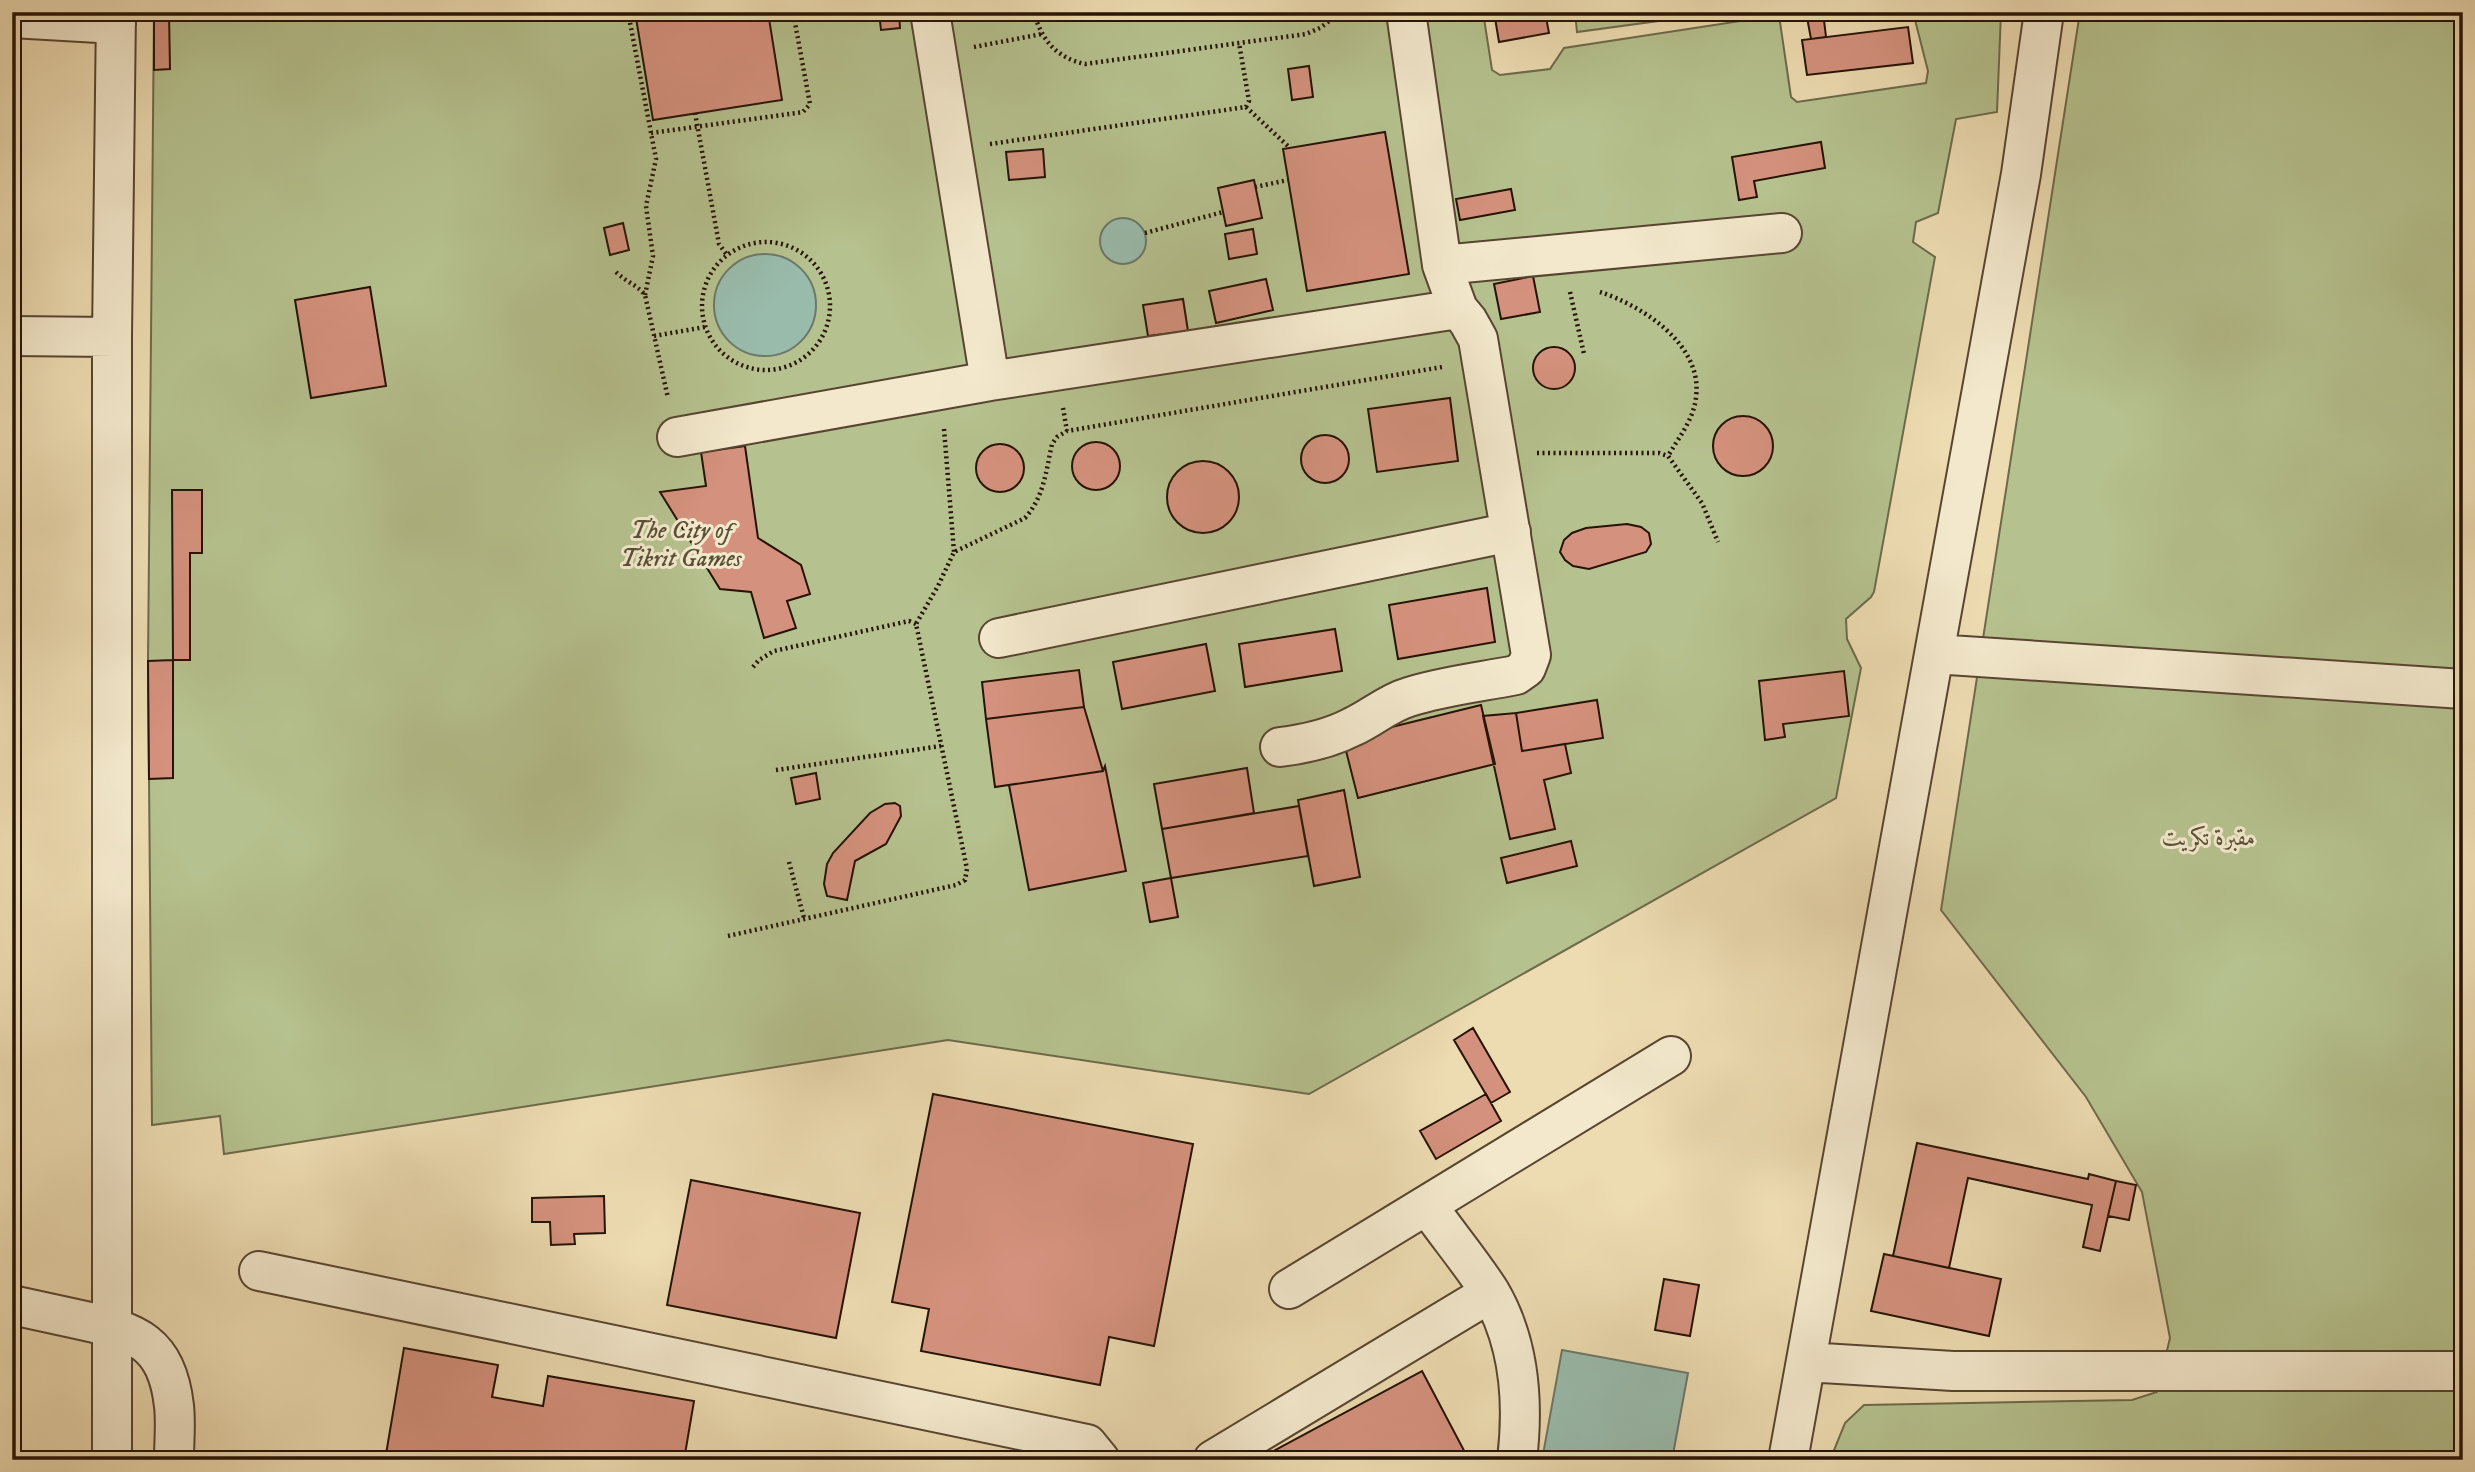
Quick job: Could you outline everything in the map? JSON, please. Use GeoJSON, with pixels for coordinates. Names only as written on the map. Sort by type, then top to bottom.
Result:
{"type":"FeatureCollection","features":[{"type":"Feature","properties":{"kind":"street"},"geometry":{"type":"LineString","coordinates":[[930,12],[989,382]]}},
{"type":"Feature","properties":{"kind":"street"},"geometry":{"type":"LineString","coordinates":[[1280,747],[1308,743],[1336,734],[1410,697],[1516,675],[1523,672],[1529,664],[1531,655],[1478,339],[1458,309],[1442,265],[1406,12]]}},
{"type":"Feature","properties":{"kind":"street"},"geometry":{"type":"LineString","coordinates":[[1788,1460],[2021,174],[2043,12]]}},
{"type":"Feature","properties":{"kind":"street"},"geometry":{"type":"LineString","coordinates":[[12,19],[116,18],[112,337],[112,1460]]}},
{"type":"Feature","properties":{"kind":"street"},"geometry":{"type":"LineString","coordinates":[[1442,265],[1782,233]]}},
{"type":"Feature","properties":{"kind":"street"},"geometry":{"type":"LineString","coordinates":[[677,437],[989,382],[1458,309]]}},
{"type":"Feature","properties":{"kind":"street"},"geometry":{"type":"LineString","coordinates":[[12,336],[112,337]]}},
{"type":"Feature","properties":{"kind":"street"},"geometry":{"type":"LineString","coordinates":[[999,638],[1511,532]]}},
{"type":"Feature","properties":{"kind":"street"},"geometry":{"type":"LineString","coordinates":[[1934,654],[2463,689]]}},
{"type":"Feature","properties":{"kind":"street"},"geometry":{"type":"LineString","coordinates":[[1289,1289],[1671,1056]]}},
{"type":"Feature","properties":{"kind":"street"},"geometry":{"type":"LineString","coordinates":[[1427,1205],[1490,1293],[1513,1344],[1522,1398],[1517,1460]]}},
{"type":"Feature","properties":{"kind":"street"},"geometry":{"type":"LineString","coordinates":[[259,1271],[1087,1444],[1100,1460]]}},
{"type":"Feature","properties":{"kind":"street"},"geometry":{"type":"LineString","coordinates":[[1213,1460],[1490,1293]]}},
{"type":"Feature","properties":{"kind":"street"},"geometry":{"type":"LineString","coordinates":[[12,1306],[112,1327],[136,1335],[146,1343],[155,1352],[164,1369],[174,1406],[174,1460]]}},
{"type":"Feature","properties":{"kind":"street"},"geometry":{"type":"LineString","coordinates":[[1806,1362],[1953,1371],[2463,1371]]}},
{"type":"Feature","properties":{"kind":"path"},"geometry":{"type":"LineString","coordinates":[[628,12],[656,159],[645,211],[653,256],[645,295],[677,437]]}},
{"type":"Feature","properties":{"kind":"path"},"geometry":{"type":"LineString","coordinates":[[651,133],[803,113],[808,110],[810,104],[793,12]]}},
{"type":"Feature","properties":{"kind":"path"},"geometry":{"type":"LineString","coordinates":[[1034,12],[1042,34],[1055,52],[1064,58],[1085,64],[1306,34],[1320,28],[1341,12]]}},
{"type":"Feature","properties":{"kind":"path"},"geometry":{"type":"LineString","coordinates":[[936,54],[1042,34]]}},
{"type":"Feature","properties":{"kind":"path"},"geometry":{"type":"LineString","coordinates":[[1239,43],[1249,101],[1246,107]]}},
{"type":"Feature","properties":{"kind":"path"},"geometry":{"type":"LineString","coordinates":[[1246,107],[1290,148]]}},
{"type":"Feature","properties":{"kind":"path"},"geometry":{"type":"LineString","coordinates":[[951,150],[1246,107]]}},
{"type":"Feature","properties":{"kind":"path"},"geometry":{"type":"LineString","coordinates":[[695,113],[719,244],[727,255]]}},
{"type":"Feature","properties":{"kind":"path"},"geometry":{"type":"LineString","coordinates":[[1255,187],[1288,180]]}},
{"type":"Feature","properties":{"kind":"path"},"geometry":{"type":"LineString","coordinates":[[1144,233],[1223,212]]}},
{"type":"Feature","properties":{"kind":"path"},"geometry":{"type":"LineString","coordinates":[[770,242],[787,246],[803,253],[816,265],[825,280],[829,315],[825,331],[817,345],[795,364],[766,371],[737,364],[714,346],[705,327],[701,303],[710,272],[736,249],[753,243],[770,242]]}},
{"type":"Feature","properties":{"kind":"path"},"geometry":{"type":"LineString","coordinates":[[1560,254],[1584,354]]}},
{"type":"Feature","properties":{"kind":"path"},"geometry":{"type":"LineString","coordinates":[[616,272],[625,281],[637,285],[645,295]]}},
{"type":"Feature","properties":{"kind":"path"},"geometry":{"type":"LineString","coordinates":[[1599,292],[1645,314],[1673,333],[1693,369],[1697,386],[1693,412],[1668,456]]}},
{"type":"Feature","properties":{"kind":"path"},"geometry":{"type":"LineString","coordinates":[[654,336],[705,327]]}},
{"type":"Feature","properties":{"kind":"path"},"geometry":{"type":"LineString","coordinates":[[954,552],[1025,518],[1039,500],[1052,444],[1067,431],[1482,361]]}},
{"type":"Feature","properties":{"kind":"path"},"geometry":{"type":"LineString","coordinates":[[728,936],[956,885],[965,880],[967,869],[916,624],[954,552],[941,390]]}},
{"type":"Feature","properties":{"kind":"path"},"geometry":{"type":"LineString","coordinates":[[1498,453],[1659,453],[1668,456],[1702,503],[1717,542]]}},
{"type":"Feature","properties":{"kind":"path"},"geometry":{"type":"LineString","coordinates":[[753,667],[774,651],[909,621],[916,624]]}},
{"type":"Feature","properties":{"kind":"path"},"geometry":{"type":"LineString","coordinates":[[776,770],[941,746]]}},
{"type":"Feature","properties":{"kind":"path"},"geometry":{"type":"LineString","coordinates":[[789,862],[804,918]]}},
{"type":"Feature","properties":{"kind":"green space","name":"The City of Tikrit Games"},"geometry":{"type":"Polygon","coordinates":[[[154,12],[1483,12],[1492,70],[1500,75],[1550,69],[1564,48],[1773,16],[1780,22],[1791,97],[1797,102],[1926,83],[1928,71],[1913,12],[2001,12],[1997,112],[1956,119],[1938,213],[1916,222],[1913,242],[1935,257],[1874,592],[1846,619],[1847,639],[1861,668],[1836,798],[1309,1094],[948,1040],[224,1154],[220,1116],[152,1125],[148,661],[154,12]]]}},
{"type":"Feature","properties":{"kind":"green space"},"geometry":{"type":"Polygon","coordinates":[[[1575,12],[1725,12],[1577,32],[1575,12]]]}},
{"type":"Feature","properties":{"kind":"green space","name":"مقبرة تكريت"},"geometry":{"type":"Polygon","coordinates":[[[2080,12],[2463,12],[2463,1460],[1830,1460],[1845,1423],[1864,1405],[2132,1400],[2157,1392],[2170,1338],[2142,1192],[2086,1097],[1941,910],[2080,12]]]}},
{"type":"Feature","properties":{"kind":"shaded area"},"geometry":{"type":"Polygon","coordinates":[[[1123,218],[1139,225],[1146,241],[1139,257],[1123,264],[1107,257],[1100,241],[1107,225],[1123,218]]]}},
{"type":"Feature","properties":{"kind":"shaded area"},"geometry":{"type":"Polygon","coordinates":[[[765,254],[785,258],[801,269],[812,285],[816,305],[812,325],[801,341],[785,352],[765,356],[745,352],[729,341],[718,325],[714,305],[718,285],[729,269],[745,258],[765,254]]]}},
{"type":"Feature","properties":{"kind":"shaded area"},"geometry":{"type":"Polygon","coordinates":[[[1562,1350],[1688,1373],[1672,1460],[1542,1460],[1562,1350]]]}},
{"type":"Feature","properties":{"kind":"building"},"geometry":{"type":"Polygon","coordinates":[[[154,12],[169,12],[170,69],[154,70],[154,12]]]}},
{"type":"Feature","properties":{"kind":"building"},"geometry":{"type":"Polygon","coordinates":[[[635,12],[768,12],[782,100],[653,120],[635,12]]]}},
{"type":"Feature","properties":{"kind":"building"},"geometry":{"type":"Polygon","coordinates":[[[879,12],[899,12],[900,28],[881,30],[879,12]]]}},
{"type":"Feature","properties":{"kind":"building"},"geometry":{"type":"Polygon","coordinates":[[[1494,12],[1545,12],[1549,33],[1499,42],[1494,12]]]}},
{"type":"Feature","properties":{"kind":"building"},"geometry":{"type":"Polygon","coordinates":[[[1806,12],[1823,12],[1826,37],[1811,39],[1806,12]]]}},
{"type":"Feature","properties":{"kind":"building"},"geometry":{"type":"Polygon","coordinates":[[[1908,27],[1913,63],[1807,75],[1802,40],[1908,27]]]}},
{"type":"Feature","properties":{"kind":"building"},"geometry":{"type":"Polygon","coordinates":[[[1309,66],[1313,97],[1292,100],[1288,69],[1309,66]]]}},
{"type":"Feature","properties":{"kind":"building"},"geometry":{"type":"Polygon","coordinates":[[[1385,132],[1409,274],[1307,291],[1283,149],[1385,132]]]}},
{"type":"Feature","properties":{"kind":"building"},"geometry":{"type":"Polygon","coordinates":[[[1821,142],[1825,168],[1754,181],[1757,197],[1739,200],[1732,157],[1821,142]]]}},
{"type":"Feature","properties":{"kind":"building"},"geometry":{"type":"Polygon","coordinates":[[[1043,149],[1045,177],[1009,180],[1006,152],[1043,149]]]}},
{"type":"Feature","properties":{"kind":"building"},"geometry":{"type":"Polygon","coordinates":[[[1254,180],[1262,218],[1226,226],[1218,188],[1254,180]]]}},
{"type":"Feature","properties":{"kind":"building"},"geometry":{"type":"Polygon","coordinates":[[[1511,189],[1515,210],[1460,220],[1456,199],[1511,189]]]}},
{"type":"Feature","properties":{"kind":"building"},"geometry":{"type":"Polygon","coordinates":[[[623,223],[629,250],[610,255],[604,228],[623,223]]]}},
{"type":"Feature","properties":{"kind":"building"},"geometry":{"type":"Polygon","coordinates":[[[1253,229],[1257,254],[1229,259],[1225,234],[1253,229]]]}},
{"type":"Feature","properties":{"kind":"building"},"geometry":{"type":"Polygon","coordinates":[[[1533,276],[1540,312],[1501,319],[1494,284],[1533,276]]]}},
{"type":"Feature","properties":{"kind":"building"},"geometry":{"type":"Polygon","coordinates":[[[1266,279],[1273,310],[1216,323],[1209,291],[1266,279]]]}},
{"type":"Feature","properties":{"kind":"building"},"geometry":{"type":"Polygon","coordinates":[[[370,287],[386,386],[311,398],[295,300],[370,287]]]}},
{"type":"Feature","properties":{"kind":"building"},"geometry":{"type":"Polygon","coordinates":[[[1183,299],[1188,331],[1148,336],[1143,305],[1183,299]]]}},
{"type":"Feature","properties":{"kind":"building"},"geometry":{"type":"Polygon","coordinates":[[[1554,347],[1569,353],[1575,368],[1569,383],[1554,389],[1539,383],[1533,368],[1539,353],[1554,347]]]}},
{"type":"Feature","properties":{"kind":"building"},"geometry":{"type":"Polygon","coordinates":[[[1450,398],[1458,461],[1377,472],[1368,409],[1450,398]]]}},
{"type":"Feature","properties":{"kind":"building"},"geometry":{"type":"Polygon","coordinates":[[[1737,416],[1749,416],[1768,429],[1773,446],[1771,458],[1760,471],[1749,476],[1737,476],[1718,463],[1713,452],[1713,440],[1726,421],[1737,416]]]}},
{"type":"Feature","properties":{"kind":"building"},"geometry":{"type":"Polygon","coordinates":[[[1325,435],[1342,442],[1349,459],[1342,476],[1325,483],[1308,476],[1301,459],[1308,442],[1325,435]]]}},
{"type":"Feature","properties":{"kind":"building"},"geometry":{"type":"Polygon","coordinates":[[[1096,442],[1105,443],[1113,449],[1119,457],[1119,475],[1113,483],[1105,489],[1096,490],[1087,489],[1079,483],[1073,475],[1072,466],[1073,457],[1079,449],[1087,443],[1096,442]]]}},
{"type":"Feature","properties":{"kind":"building"},"geometry":{"type":"Polygon","coordinates":[[[1000,444],[1017,451],[1024,468],[1017,485],[1000,492],[983,485],[976,468],[983,451],[1000,444]]]}},
{"type":"Feature","properties":{"kind":"building"},"geometry":{"type":"Polygon","coordinates":[[[745,446],[758,538],[801,565],[810,594],[787,601],[796,628],[764,638],[751,592],[720,589],[660,492],[706,486],[701,452],[745,446]]]}},
{"type":"Feature","properties":{"kind":"building"},"geometry":{"type":"Polygon","coordinates":[[[1203,461],[1223,467],[1233,477],[1239,497],[1233,517],[1223,527],[1203,533],[1183,527],[1173,517],[1167,497],[1173,477],[1183,467],[1203,461]]]}},
{"type":"Feature","properties":{"kind":"building"},"geometry":{"type":"Polygon","coordinates":[[[172,490],[202,490],[202,553],[190,553],[190,660],[173,660],[172,490]]]}},
{"type":"Feature","properties":{"kind":"building"},"geometry":{"type":"Polygon","coordinates":[[[1627,524],[1641,527],[1649,533],[1651,544],[1646,552],[1589,569],[1573,566],[1560,552],[1564,540],[1572,533],[1586,528],[1627,524]]]}},
{"type":"Feature","properties":{"kind":"building"},"geometry":{"type":"Polygon","coordinates":[[[1487,588],[1495,642],[1398,659],[1389,605],[1487,588]]]}},
{"type":"Feature","properties":{"kind":"building"},"geometry":{"type":"Polygon","coordinates":[[[1335,629],[1342,671],[1245,687],[1239,644],[1335,629]]]}},
{"type":"Feature","properties":{"kind":"building"},"geometry":{"type":"Polygon","coordinates":[[[1206,644],[1215,691],[1122,709],[1113,662],[1206,644]]]}},
{"type":"Feature","properties":{"kind":"building"},"geometry":{"type":"Polygon","coordinates":[[[173,660],[173,778],[149,779],[148,661],[173,660]]]}},
{"type":"Feature","properties":{"kind":"building"},"geometry":{"type":"Polygon","coordinates":[[[1079,670],[1084,707],[986,719],[982,682],[1079,670]]]}},
{"type":"Feature","properties":{"kind":"building"},"geometry":{"type":"Polygon","coordinates":[[[1844,671],[1849,716],[1783,724],[1785,737],[1765,740],[1759,681],[1844,671]]]}},
{"type":"Feature","properties":{"kind":"building"},"geometry":{"type":"Polygon","coordinates":[[[1597,700],[1603,738],[1522,751],[1516,713],[1597,700]]]}},
{"type":"Feature","properties":{"kind":"building"},"geometry":{"type":"Polygon","coordinates":[[[1481,705],[1495,764],[1358,798],[1343,739],[1481,705]]]}},
{"type":"Feature","properties":{"kind":"building"},"geometry":{"type":"Polygon","coordinates":[[[1084,707],[1103,771],[995,787],[986,719],[1084,707]]]}},
{"type":"Feature","properties":{"kind":"building"},"geometry":{"type":"Polygon","coordinates":[[[1516,713],[1522,751],[1565,744],[1571,773],[1544,780],[1555,829],[1510,839],[1483,716],[1516,713]]]}},
{"type":"Feature","properties":{"kind":"building"},"geometry":{"type":"Polygon","coordinates":[[[1105,766],[1126,871],[1029,890],[1009,785],[1103,771],[1105,766]]]}},
{"type":"Feature","properties":{"kind":"building"},"geometry":{"type":"Polygon","coordinates":[[[1247,768],[1254,813],[1162,829],[1154,784],[1247,768]]]}},
{"type":"Feature","properties":{"kind":"building"},"geometry":{"type":"Polygon","coordinates":[[[816,773],[820,799],[796,804],[791,778],[816,773]]]}},
{"type":"Feature","properties":{"kind":"building"},"geometry":{"type":"Polygon","coordinates":[[[1344,790],[1360,877],[1314,886],[1298,800],[1344,790]]]}},
{"type":"Feature","properties":{"kind":"building"},"geometry":{"type":"Polygon","coordinates":[[[895,803],[900,806],[901,816],[886,844],[855,861],[847,900],[827,896],[824,884],[827,864],[833,853],[870,813],[885,804],[895,803]]]}},
{"type":"Feature","properties":{"kind":"building"},"geometry":{"type":"Polygon","coordinates":[[[1299,806],[1308,856],[1171,878],[1162,829],[1299,806]]]}},
{"type":"Feature","properties":{"kind":"building"},"geometry":{"type":"Polygon","coordinates":[[[1571,841],[1577,866],[1507,883],[1501,858],[1571,841]]]}},
{"type":"Feature","properties":{"kind":"building"},"geometry":{"type":"Polygon","coordinates":[[[1171,878],[1178,917],[1150,922],[1143,883],[1171,878]]]}},
{"type":"Feature","properties":{"kind":"building"},"geometry":{"type":"Polygon","coordinates":[[[1473,1028],[1510,1092],[1491,1103],[1454,1040],[1473,1028]]]}},
{"type":"Feature","properties":{"kind":"building"},"geometry":{"type":"Polygon","coordinates":[[[933,1094],[1193,1144],[1154,1346],[1109,1337],[1100,1385],[921,1351],[929,1309],[892,1302],[933,1094]]]}},
{"type":"Feature","properties":{"kind":"building"},"geometry":{"type":"Polygon","coordinates":[[[1486,1094],[1501,1121],[1436,1159],[1420,1131],[1486,1094]]]}},
{"type":"Feature","properties":{"kind":"building"},"geometry":{"type":"Polygon","coordinates":[[[1917,1143],[2088,1179],[2089,1174],[2116,1181],[2100,1251],[2083,1247],[2092,1205],[1968,1178],[1949,1268],[1893,1256],[1917,1143]]]}},
{"type":"Feature","properties":{"kind":"building"},"geometry":{"type":"Polygon","coordinates":[[[691,1180],[860,1213],[836,1338],[667,1305],[691,1180]]]}},
{"type":"Feature","properties":{"kind":"building"},"geometry":{"type":"Polygon","coordinates":[[[2116,1181],[2136,1185],[2129,1220],[2108,1216],[2116,1181]]]}},
{"type":"Feature","properties":{"kind":"building"},"geometry":{"type":"Polygon","coordinates":[[[604,1196],[605,1233],[574,1234],[575,1244],[551,1245],[550,1222],[532,1222],[532,1198],[604,1196]]]}},
{"type":"Feature","properties":{"kind":"building"},"geometry":{"type":"Polygon","coordinates":[[[1884,1254],[2001,1279],[1989,1336],[1871,1311],[1884,1254]]]}},
{"type":"Feature","properties":{"kind":"building"},"geometry":{"type":"Polygon","coordinates":[[[1664,1279],[1699,1285],[1690,1336],[1655,1330],[1664,1279]]]}},
{"type":"Feature","properties":{"kind":"building"},"geometry":{"type":"Polygon","coordinates":[[[404,1348],[498,1365],[492,1397],[543,1406],[548,1376],[694,1401],[684,1460],[385,1460],[404,1348]]]}},
{"type":"Feature","properties":{"kind":"building"},"geometry":{"type":"Polygon","coordinates":[[[1422,1371],[1469,1460],[1257,1460],[1422,1371]]]}}]}
